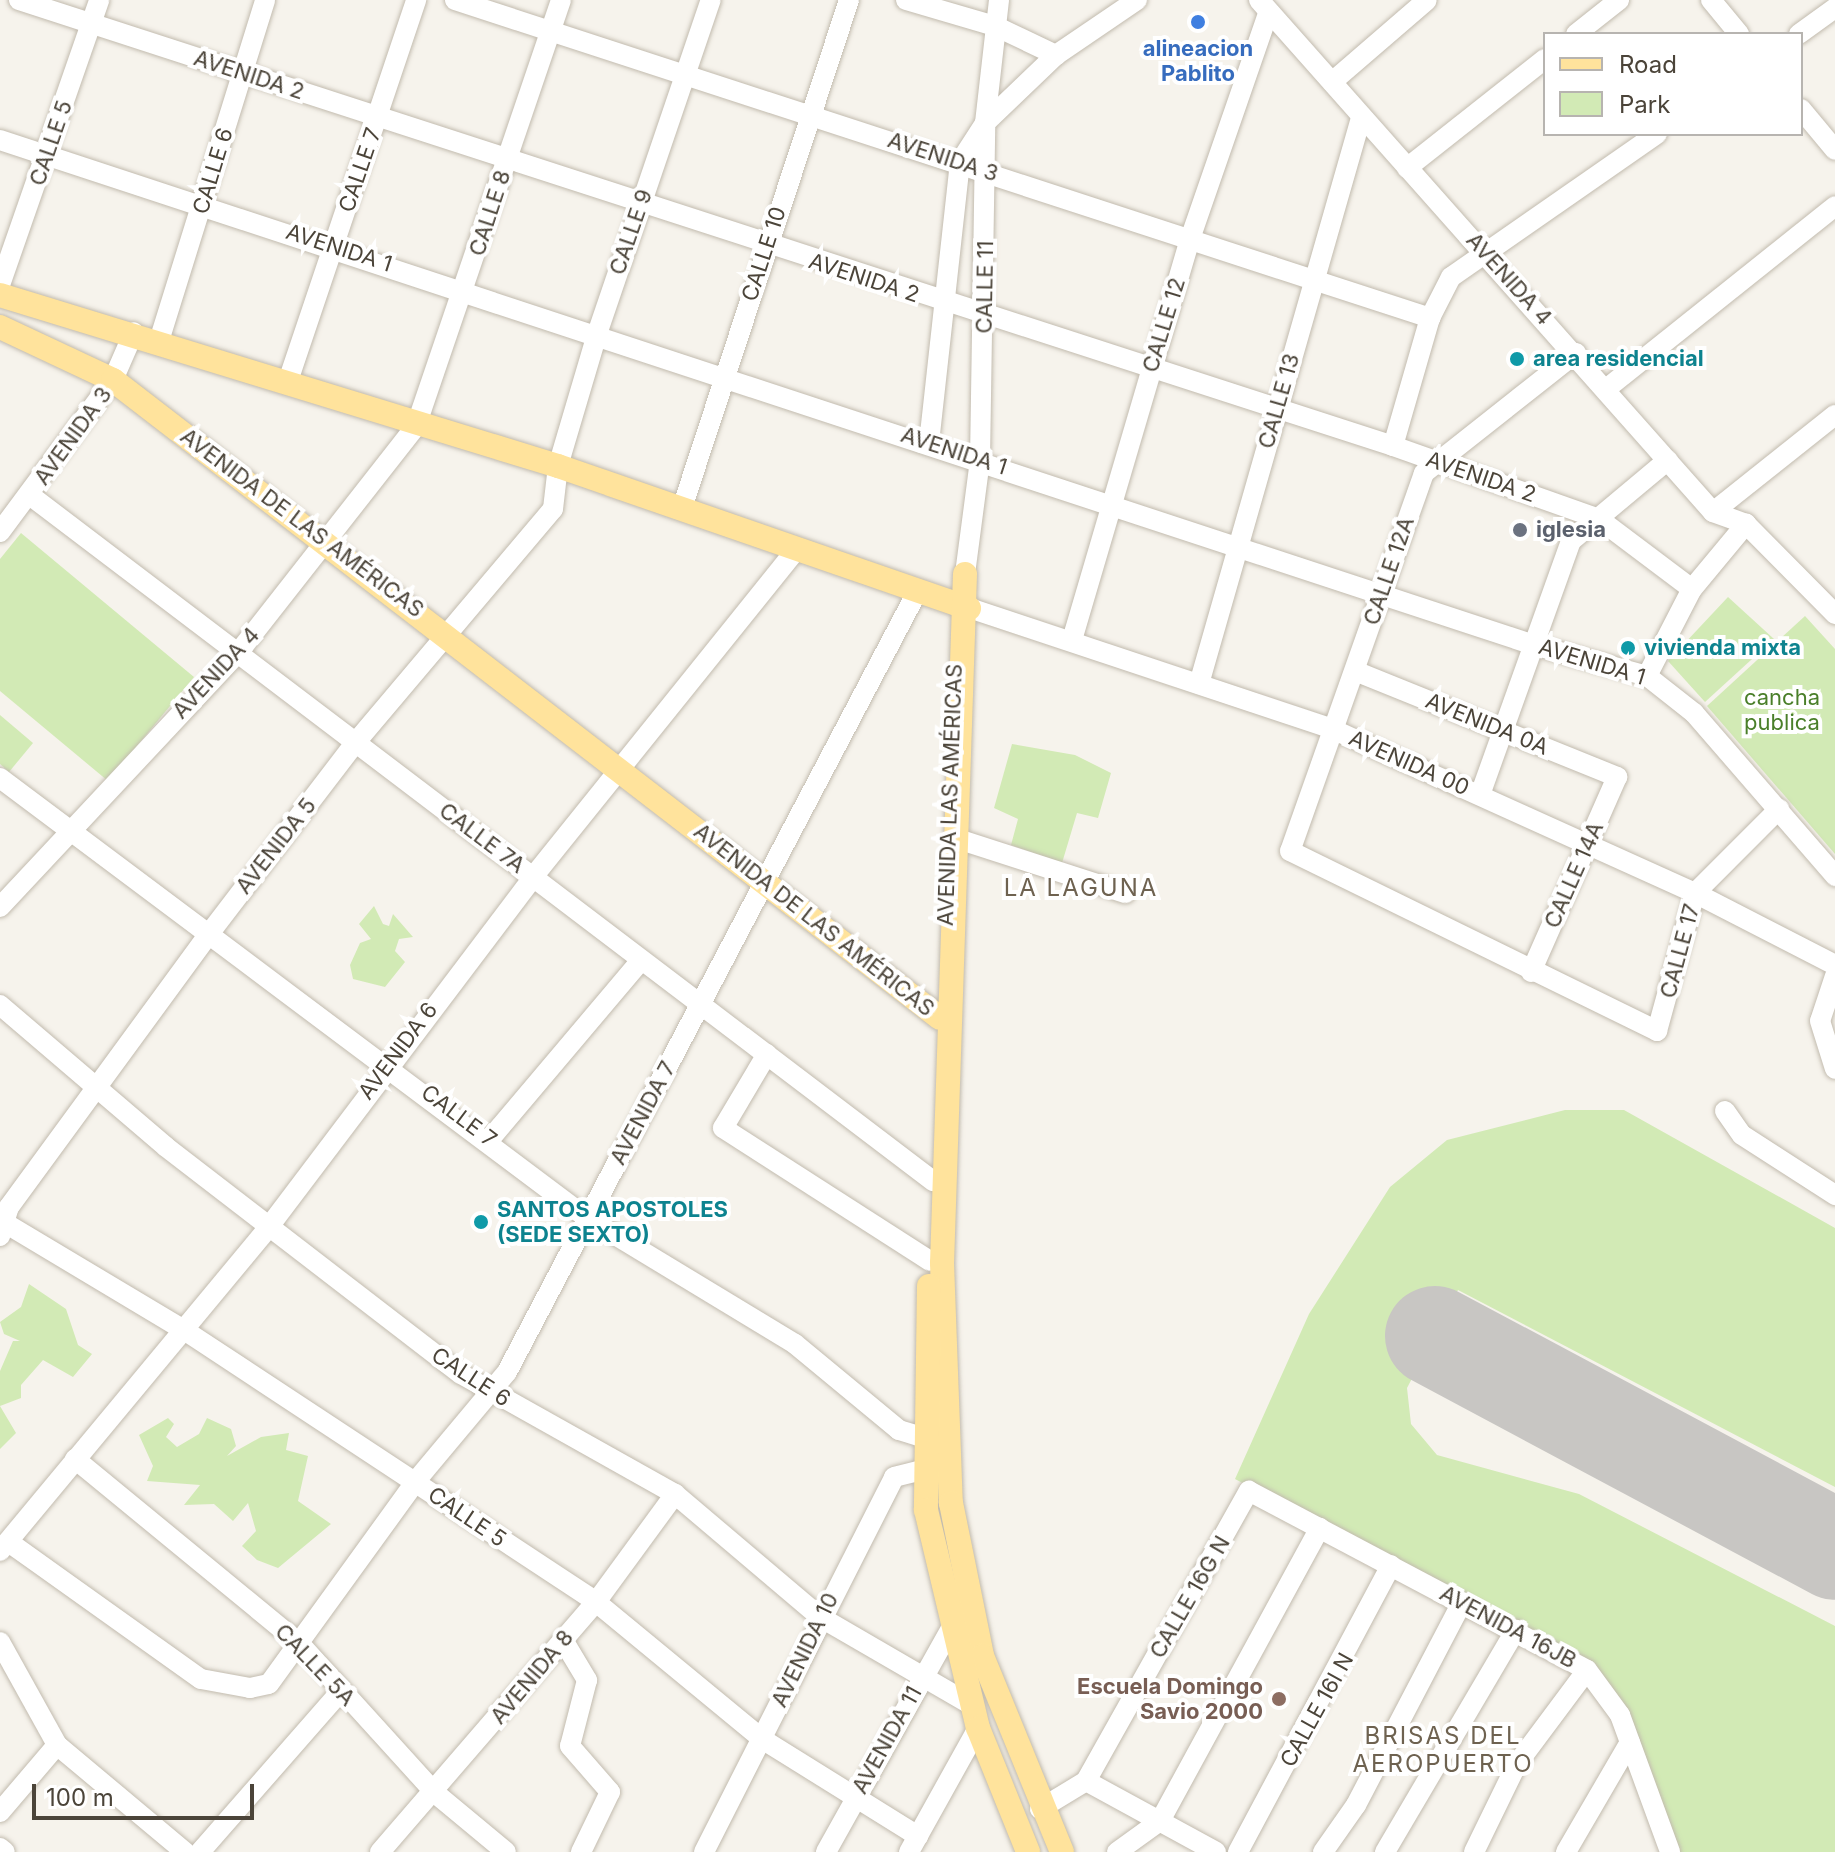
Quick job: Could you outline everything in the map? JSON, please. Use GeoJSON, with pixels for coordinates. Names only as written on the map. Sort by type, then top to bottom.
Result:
{"type":"FeatureCollection","features":[{"type":"Feature","properties":{"kind":"main road"},"geometry":{"type":"LineString","coordinates":[[0,295],[134,332],[416,426],[558,466],[916,594],[963,606]]}},
{"type":"Feature","properties":{"kind":"main road","name":"AVENIDA DE LAS AMÉRICAS"},"geometry":{"type":"LineString","coordinates":[[0,327],[113,380],[452,635],[940,1018],[925,1469],[950,1630],[975,1716],[1024,1845]]}},
{"type":"Feature","properties":{"kind":"main road","name":"AVENIDA DE LAS AMÉRICAS"},"geometry":{"type":"LineString","coordinates":[[965,574],[942,1263],[951,1503],[982,1656],[1043,1816],[1062,1852]]}},
{"type":"Feature","properties":{"kind":"main road","name":"AVENIDA LAS AMÉRICAS"},"geometry":{"type":"LineString","coordinates":[[940,1018],[963,606]]}},
{"type":"Feature","properties":{"kind":"main road"},"geometry":{"type":"LineString","coordinates":[[1024,1845],[1038,1837],[1043,1816]]}},
{"type":"Feature","properties":{"kind":"street","name":"AVENIDA 2"},"geometry":{"type":"LineString","coordinates":[[19,0],[379,116],[506,163],[1393,446],[1599,519],[1692,589]]}},
{"type":"Feature","properties":{"kind":"street","name":"CALLE 5"},"geometry":{"type":"LineString","coordinates":[[0,285],[99,0]]}},
{"type":"Feature","properties":{"kind":"street","name":"CALLE 6"},"geometry":{"type":"LineString","coordinates":[[159,341],[265,0]]}},
{"type":"Feature","properties":{"kind":"street","name":"CALLE 7"},"geometry":{"type":"LineString","coordinates":[[287,384],[416,0]]}},
{"type":"Feature","properties":{"kind":"street","name":"AVENIDA 3"},"geometry":{"type":"LineString","coordinates":[[455,0],[686,72],[1430,318]]}},
{"type":"Feature","properties":{"kind":"street","name":"CALLE 8"},"geometry":{"type":"LineString","coordinates":[[416,426],[466,289],[561,0]]}},
{"type":"Feature","properties":{"kind":"street","name":"CALLE 9"},"geometry":{"type":"LineString","coordinates":[[558,466],[597,334],[711,0]]}},
{"type":"Feature","properties":{"kind":"street","name":"CALLE 10"},"geometry":{"type":"LineString","coordinates":[[682,508],[849,0]]}},
{"type":"Feature","properties":{"kind":"street"},"geometry":{"type":"LineString","coordinates":[[906,0],[995,26],[1056,55]]}},
{"type":"Feature","properties":{"kind":"street","name":"CALLE 11"},"geometry":{"type":"LineString","coordinates":[[965,574],[980,460],[988,172],[985,123],[999,0]]}},
{"type":"Feature","properties":{"kind":"street"},"geometry":{"type":"LineString","coordinates":[[929,443],[960,162],[985,123],[1056,55],[1137,0]]}},
{"type":"Feature","properties":{"kind":"street"},"geometry":{"type":"LineString","coordinates":[[1332,82],[1427,0]]}},
{"type":"Feature","properties":{"kind":"street"},"geometry":{"type":"LineString","coordinates":[[1579,32],[1619,0]]}},
{"type":"Feature","properties":{"kind":"street"},"geometry":{"type":"LineString","coordinates":[[1711,0],[1737,32]]}},
{"type":"Feature","properties":{"kind":"street","name":"AVENIDA 4"},"geometry":{"type":"LineString","coordinates":[[1264,7],[1576,353],[1713,512],[1746,524],[1834,610]]}},
{"type":"Feature","properties":{"kind":"street","name":"CALLE 12"},"geometry":{"type":"LineString","coordinates":[[1072,640],[1109,503],[1264,7]]}},
{"type":"Feature","properties":{"kind":"street"},"geometry":{"type":"LineString","coordinates":[[1802,32],[1835,8]]}},
{"type":"Feature","properties":{"kind":"street"},"geometry":{"type":"LineString","coordinates":[[1407,168],[1543,61]]}},
{"type":"Feature","properties":{"kind":"street"},"geometry":{"type":"LineString","coordinates":[[1803,111],[1835,150]]}},
{"type":"Feature","properties":{"kind":"street","name":"CALLE 13"},"geometry":{"type":"LineString","coordinates":[[1199,684],[1235,548],[1361,118]]}},
{"type":"Feature","properties":{"kind":"street"},"geometry":{"type":"LineString","coordinates":[[1393,446],[1430,318],[1451,277],[1654,136]]}},
{"type":"Feature","properties":{"kind":"street","name":"AVENIDA 1"},"geometry":{"type":"LineString","coordinates":[[0,140],[204,202],[597,334],[724,373],[1235,548],[1534,645],[1647,676],[1694,713],[1835,876]]}},
{"type":"Feature","properties":{"kind":"street"},"geometry":{"type":"LineString","coordinates":[[1606,389],[1835,206]]}},
{"type":"Feature","properties":{"kind":"street","name":"AVENIDA 3"},"geometry":{"type":"LineString","coordinates":[[0,532],[31,496],[113,380],[134,332]]}},
{"type":"Feature","properties":{"kind":"street","name":"CALLE 12A"},"geometry":{"type":"LineString","coordinates":[[1531,972],[1290,851],[1420,481],[1576,353]]}},
{"type":"Feature","properties":{"kind":"street"},"geometry":{"type":"LineString","coordinates":[[1713,512],[1835,415]]}},
{"type":"Feature","properties":{"kind":"street","name":"AVENIDA 4"},"geometry":{"type":"LineString","coordinates":[[0,907],[68,827],[238,653],[329,543],[416,426]]}},
{"type":"Feature","properties":{"kind":"street"},"geometry":{"type":"LineString","coordinates":[[1480,795],[1571,541],[1668,460]]}},
{"type":"Feature","properties":{"kind":"street","name":"AVENIDA 5"},"geometry":{"type":"LineString","coordinates":[[2,1227],[9,1207],[97,1082],[356,742],[452,635],[549,517],[558,466]]}},
{"type":"Feature","properties":{"kind":"street","name":"CALLE 7A"},"geometry":{"type":"LineString","coordinates":[[31,496],[933,1181]]}},
{"type":"Feature","properties":{"kind":"street"},"geometry":{"type":"LineString","coordinates":[[1647,676],[1692,589],[1746,524]]}},
{"type":"Feature","properties":{"kind":"street","name":"AVENIDA 6"},"geometry":{"type":"LineString","coordinates":[[5,1547],[268,1228],[389,1063],[533,877],[622,771],[796,550]]}},
{"type":"Feature","properties":{"kind":"street","name":"AVENIDA 7"},"geometry":{"type":"LineString","coordinates":[[5,1547],[201,1679],[250,1688],[269,1684],[415,1482],[492,1392],[767,883],[916,594]]}},
{"type":"Feature","properties":{"kind":"street","name":"AVENIDA 00"},"geometry":{"type":"LineString","coordinates":[[963,606],[1332,729],[1480,795],[1586,847],[1695,893],[1834,967]]}},
{"type":"Feature","properties":{"kind":"street","name":"AVENIDA 0A"},"geometry":{"type":"LineString","coordinates":[[1355,671],[1617,777]]}},
{"type":"Feature","properties":{"kind":"street","name":"CALLE 14A"},"geometry":{"type":"LineString","coordinates":[[1531,972],[1617,777]]}},
{"type":"Feature","properties":{"kind":"street","name":"CALLE 7"},"geometry":{"type":"LineString","coordinates":[[0,778],[389,1063],[490,1139],[587,1218],[795,1344],[899,1430],[925,1438]]}},
{"type":"Feature","properties":{"kind":"street","name":"CALLE 17"},"geometry":{"type":"LineString","coordinates":[[1531,972],[1657,1031],[1695,893],[1779,809]]}},
{"type":"Feature","properties":{"kind":"street"},"geometry":{"type":"LineString","coordinates":[[958,839],[1125,893]]}},
{"type":"Feature","properties":{"kind":"street"},"geometry":{"type":"LineString","coordinates":[[490,1139],[641,960]]}},
{"type":"Feature","properties":{"kind":"street"},"geometry":{"type":"LineString","coordinates":[[1832,1058],[1820,1021],[1834,967]]}},
{"type":"Feature","properties":{"kind":"street","name":"CALLE 6"},"geometry":{"type":"LineString","coordinates":[[0,1005],[97,1082],[268,1228],[492,1392],[675,1494],[820,1617],[975,1716]]}},
{"type":"Feature","properties":{"kind":"street"},"geometry":{"type":"LineString","coordinates":[[767,1054],[723,1128],[930,1261]]}},
{"type":"Feature","properties":{"kind":"street"},"geometry":{"type":"LineString","coordinates":[[1725,1111],[1742,1135],[1835,1195]]}},
{"type":"Feature","properties":{"kind":"street","name":"CALLE 5"},"geometry":{"type":"LineString","coordinates":[[2,1227],[184,1330],[596,1602],[762,1739],[855,1797],[914,1844]]}},
{"type":"Feature","properties":{"kind":"street","name":"CALLE 5A"},"geometry":{"type":"LineString","coordinates":[[75,1459],[300,1644],[435,1793],[506,1852]]}},
{"type":"Feature","properties":{"kind":"street","name":"AVENIDA 10"},"geometry":{"type":"LineString","coordinates":[[704,1852],[820,1617],[894,1477],[925,1469]]}},
{"type":"Feature","properties":{"kind":"street","name":"CALLE 16G N"},"geometry":{"type":"LineString","coordinates":[[1043,1816],[1086,1781],[1249,1491]]}},
{"type":"Feature","properties":{"kind":"street","name":"AVENIDA 16JB"},"geometry":{"type":"LineString","coordinates":[[1249,1491],[1587,1670],[1630,1742],[1665,1849]]}},
{"type":"Feature","properties":{"kind":"street","name":"AVENIDA 8"},"geometry":{"type":"LineString","coordinates":[[380,1852],[435,1793],[596,1602],[675,1494]]}},
{"type":"Feature","properties":{"kind":"street"},"geometry":{"type":"LineString","coordinates":[[1117,1852],[1160,1821],[1320,1528]]}},
{"type":"Feature","properties":{"kind":"street","name":"CALLE 16I N"},"geometry":{"type":"LineString","coordinates":[[1238,1852],[1391,1565]]}},
{"type":"Feature","properties":{"kind":"street"},"geometry":{"type":"LineString","coordinates":[[1323,1852],[1356,1805],[1462,1602]]}},
{"type":"Feature","properties":{"kind":"street","name":"AVENIDA 11"},"geometry":{"type":"LineString","coordinates":[[826,1852],[950,1630]]}},
{"type":"Feature","properties":{"kind":"street"},"geometry":{"type":"LineString","coordinates":[[1385,1852],[1516,1630]]}},
{"type":"Feature","properties":{"kind":"street"},"geometry":{"type":"LineString","coordinates":[[563,1640],[587,1680],[570,1746],[610,1792],[581,1852]]}},
{"type":"Feature","properties":{"kind":"street"},"geometry":{"type":"LineString","coordinates":[[0,1642],[57,1745],[185,1852]]}},
{"type":"Feature","properties":{"kind":"street"},"geometry":{"type":"LineString","coordinates":[[1474,1852],[1517,1764],[1587,1670]]}},
{"type":"Feature","properties":{"kind":"street"},"geometry":{"type":"LineString","coordinates":[[200,1852],[341,1691]]}},
{"type":"Feature","properties":{"kind":"street"},"geometry":{"type":"LineString","coordinates":[[914,1844],[975,1716]]}},
{"type":"Feature","properties":{"kind":"street"},"geometry":{"type":"LineString","coordinates":[[1566,1852],[1630,1742]]}},
{"type":"Feature","properties":{"kind":"street"},"geometry":{"type":"LineString","coordinates":[[0,1812],[57,1745]]}},
{"type":"Feature","properties":{"kind":"street"},"geometry":{"type":"LineString","coordinates":[[1086,1781],[1216,1852]]}},
{"type":"Feature","properties":{"kind":"street"},"geometry":{"type":"LineString","coordinates":[[0,1848],[5,1852]]}},
{"type":"Feature","properties":{"kind":"green space"},"geometry":{"type":"Polygon","coordinates":[[[21,533],[194,677],[108,781],[0,691],[0,559],[21,533]]]}},
{"type":"Feature","properties":{"kind":"green space"},"geometry":{"type":"Polygon","coordinates":[[[1728,597],[1774,639],[1705,702],[1668,661],[1728,597]]]}},
{"type":"Feature","properties":{"kind":"green space","name":"cancha publica"},"geometry":{"type":"Polygon","coordinates":[[[1805,616],[1835,649],[1835,854],[1707,706],[1805,616]]]}},
{"type":"Feature","properties":{"kind":"green space"},"geometry":{"type":"Polygon","coordinates":[[[0,715],[33,743],[9,772],[0,764],[0,715]]]}},
{"type":"Feature","properties":{"kind":"green space"},"geometry":{"type":"Polygon","coordinates":[[[1012,744],[1075,755],[1111,773],[1098,818],[1077,813],[1062,863],[1011,845],[1018,819],[994,808],[1012,744]]]}},
{"type":"Feature","properties":{"kind":"green space"},"geometry":{"type":"Polygon","coordinates":[[[374,906],[383,924],[389,926],[393,914],[413,937],[399,939],[395,951],[405,962],[385,987],[353,979],[350,965],[360,943],[371,939],[359,924],[374,906]]]}},
{"type":"Feature","properties":{"kind":"green space"},"geometry":{"type":"Polygon","coordinates":[[[1565,1110],[1624,1110],[1835,1228],[1835,1487],[1458,1290],[1407,1388],[1411,1424],[1437,1455],[1579,1494],[1835,1626],[1835,1852],[1675,1852],[1589,1667],[1235,1479],[1309,1314],[1390,1187],[1447,1140],[1565,1110]]]}},
{"type":"Feature","properties":{"kind":"green space"},"geometry":{"type":"Polygon","coordinates":[[[29,1284],[66,1309],[78,1345],[92,1354],[73,1377],[43,1360],[21,1385],[21,1398],[0,1406],[0,1371],[13,1341],[20,1341],[4,1334],[0,1322],[21,1307],[29,1284]]]}},
{"type":"Feature","properties":{"kind":"green space"},"geometry":{"type":"Polygon","coordinates":[[[0,1406],[16,1433],[0,1449],[0,1406]]]}},
{"type":"Feature","properties":{"kind":"green space"},"geometry":{"type":"Polygon","coordinates":[[[168,1418],[174,1424],[166,1437],[177,1447],[199,1434],[207,1418],[231,1429],[236,1446],[227,1456],[261,1437],[289,1433],[286,1450],[308,1456],[298,1501],[331,1524],[278,1568],[257,1560],[242,1546],[256,1531],[248,1503],[233,1521],[214,1504],[184,1505],[200,1485],[147,1481],[153,1466],[139,1435],[168,1418]]]}},
{"type":"Feature","properties":{"kind":"runway"},"geometry":{"type":"LineString","coordinates":[[1435,1336],[1835,1550]]}},
{"type":"Feature","properties":{"kind":"place","name":"alineacion Pablito"},"geometry":{"type":"Point","coordinates":[1198,22]}},
{"type":"Feature","properties":{"kind":"place","name":"area residencial"},"geometry":{"type":"Point","coordinates":[1517,359]}},
{"type":"Feature","properties":{"kind":"place","name":"iglesia"},"geometry":{"type":"Point","coordinates":[1520,530]}},
{"type":"Feature","properties":{"kind":"place","name":"vivienda mixta"},"geometry":{"type":"Point","coordinates":[1628,648]}},
{"type":"Feature","properties":{"kind":"place","name":"SANTOS APOSTOLES (SEDE SEXTO)"},"geometry":{"type":"Point","coordinates":[481,1222]}},
{"type":"Feature","properties":{"kind":"place","name":"Escuela Domingo Savio 2000"},"geometry":{"type":"Point","coordinates":[1279,1699]}},
{"type":"Feature","properties":{"kind":"district","name":"LA LAGUNA"},"geometry":{"type":"Point","coordinates":[1081,888]}},
{"type":"Feature","properties":{"kind":"district","name":"BRISAS DEL AEROPUERTO"},"geometry":{"type":"Point","coordinates":[1443,1750]}}]}
